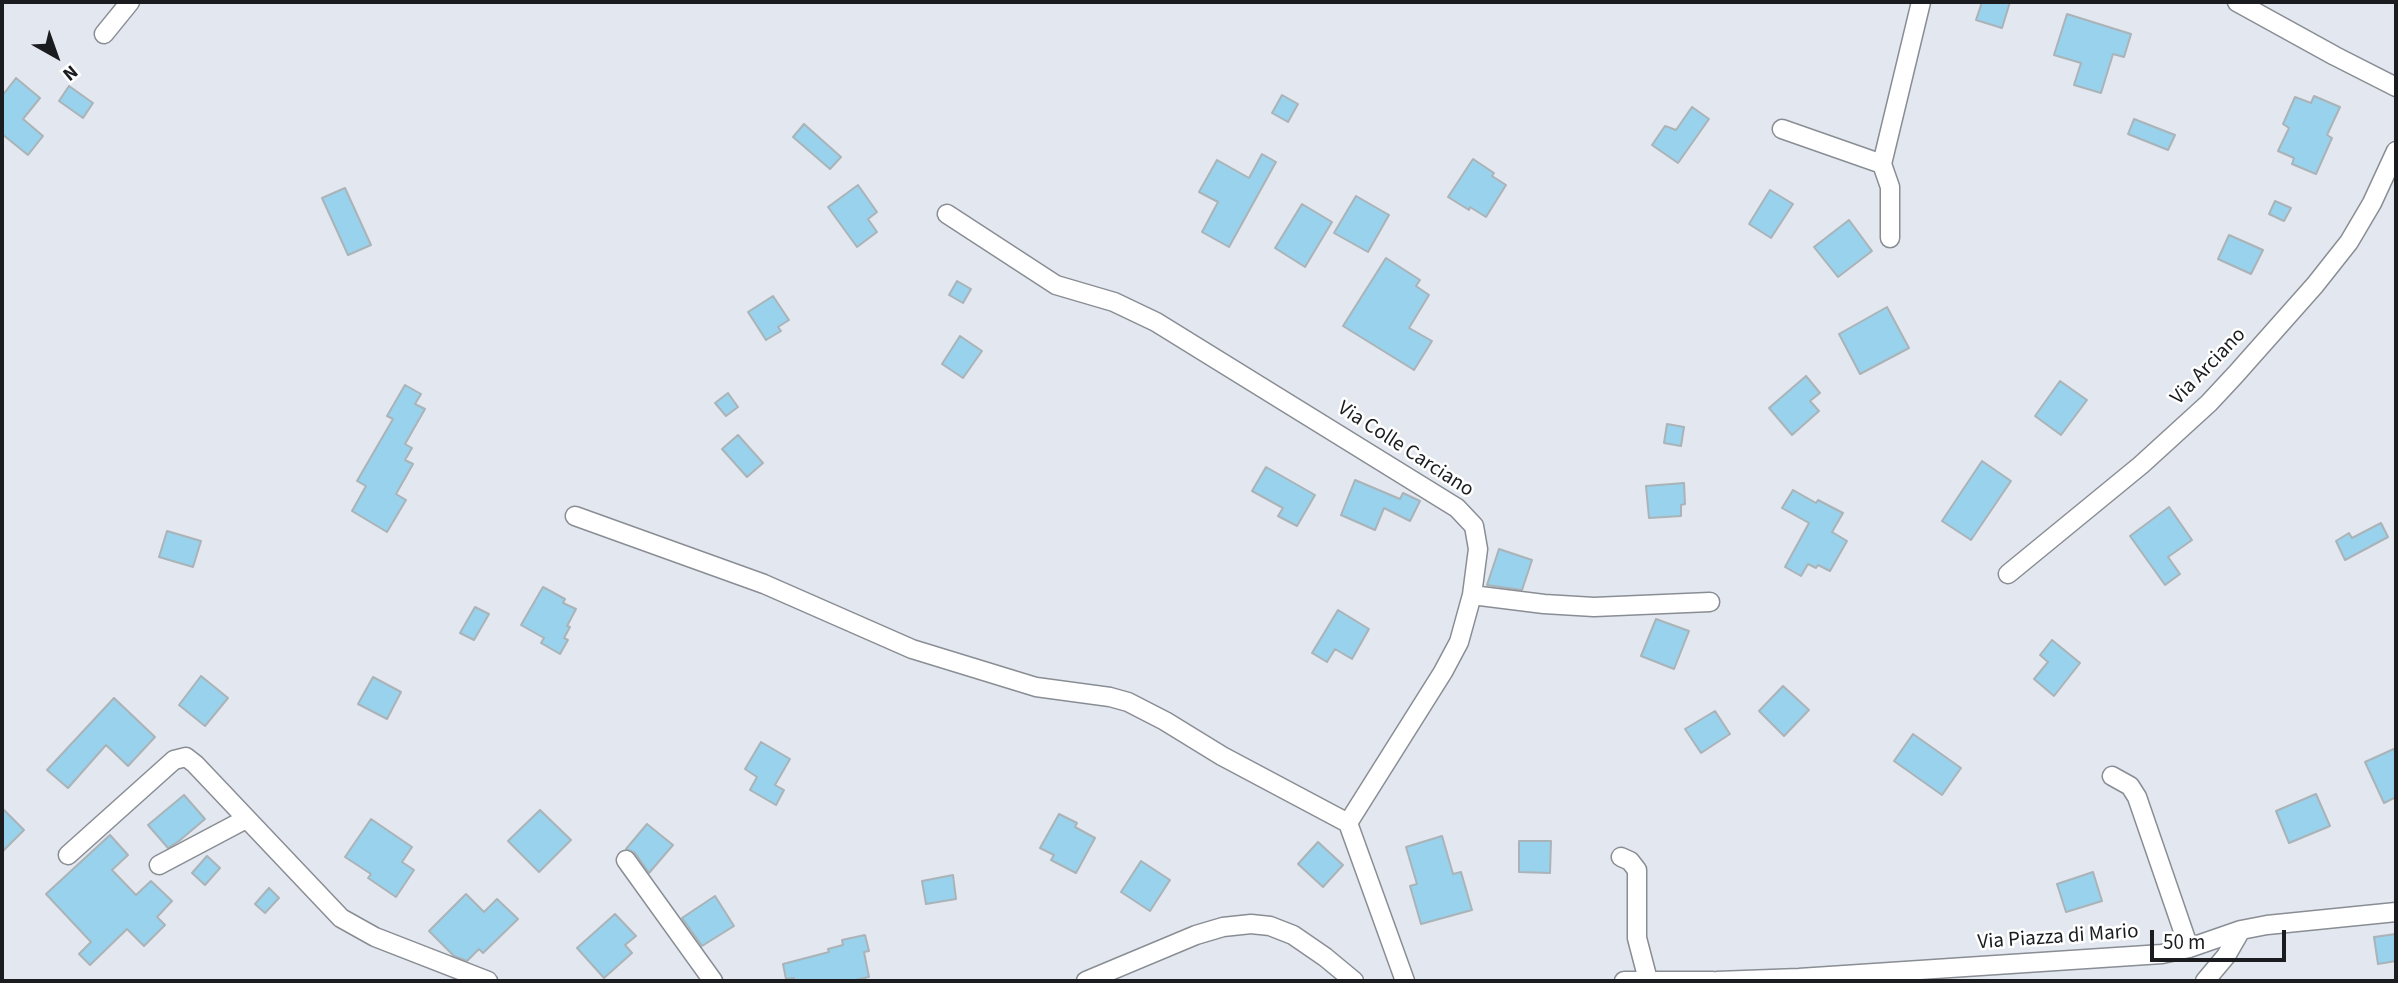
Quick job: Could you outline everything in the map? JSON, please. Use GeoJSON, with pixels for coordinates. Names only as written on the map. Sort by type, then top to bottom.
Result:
{"type":"FeatureCollection","features":[{"type":"Feature","properties":{"kind":"street"},"geometry":{"type":"LineString","coordinates":[[104,34],[130,2]]}},
{"type":"Feature","properties":{"kind":"street"},"geometry":{"type":"LineString","coordinates":[[1890,239],[1890,187],[1882,164],[1921,2]]}},
{"type":"Feature","properties":{"kind":"street"},"geometry":{"type":"LineString","coordinates":[[2237,2],[2396,87]]}},
{"type":"Feature","properties":{"kind":"street"},"geometry":{"type":"LineString","coordinates":[[1782,129],[1882,164]]}},
{"type":"Feature","properties":{"kind":"street","name":"Via Arciano"},"geometry":{"type":"LineString","coordinates":[[2008,573],[2141,465],[2209,403],[2236,374],[2315,285],[2348,242],[2372,203],[2396,151]]}},
{"type":"Feature","properties":{"kind":"street","name":"Via Colle Carciano"},"geometry":{"type":"LineString","coordinates":[[947,214],[1056,285],[1125,306],[1156,322],[1464,513],[1474,526],[1478,542],[1472,595],[1462,632],[1447,666],[1348,823]]}},
{"type":"Feature","properties":{"kind":"street"},"geometry":{"type":"LineString","coordinates":[[575,516],[764,584],[912,649],[1036,687],[1128,702],[1229,760],[1348,823],[1405,981]]}},
{"type":"Feature","properties":{"kind":"street"},"geometry":{"type":"LineString","coordinates":[[1472,595],[1594,607],[1710,602]]}},
{"type":"Feature","properties":{"kind":"street"},"geometry":{"type":"LineString","coordinates":[[68,855],[174,760],[182,757],[195,764],[324,902],[348,923],[384,941],[488,981]]}},
{"type":"Feature","properties":{"kind":"street"},"geometry":{"type":"LineString","coordinates":[[2112,776],[2130,786],[2137,797],[2189,948]]}},
{"type":"Feature","properties":{"kind":"street"},"geometry":{"type":"LineString","coordinates":[[159,865],[246,819]]}},
{"type":"Feature","properties":{"kind":"street"},"geometry":{"type":"LineString","coordinates":[[1621,857],[1630,861],[1637,870],[1637,939],[1648,980]]}},
{"type":"Feature","properties":{"kind":"street"},"geometry":{"type":"LineString","coordinates":[[626,860],[713,981]]}},
{"type":"Feature","properties":{"kind":"street","name":"Via Piazza di Mario"},"geometry":{"type":"LineString","coordinates":[[1624,981],[1799,978],[2169,953],[2241,930],[2290,922],[2396,912]]}},
{"type":"Feature","properties":{"kind":"street"},"geometry":{"type":"LineString","coordinates":[[1086,981],[1196,935],[1217,928],[1251,924],[1270,926],[1293,935],[1354,981]]}},
{"type":"Feature","properties":{"kind":"street"},"geometry":{"type":"LineString","coordinates":[[2205,981],[2226,956],[2241,930]]}},
{"type":"Feature","properties":{"kind":"building"},"geometry":{"type":"Polygon","coordinates":[[[1982,2],[2010,2],[2002,28],[1976,20],[1982,2]]]}},
{"type":"Feature","properties":{"kind":"building"},"geometry":{"type":"Polygon","coordinates":[[[2067,14],[2131,34],[2124,57],[2113,54],[2101,93],[2074,85],[2081,63],[2054,55],[2067,14]]]}},
{"type":"Feature","properties":{"kind":"building"},"geometry":{"type":"Polygon","coordinates":[[[16,78],[40,98],[23,119],[43,136],[28,155],[2,134],[2,96],[16,78]]]}},
{"type":"Feature","properties":{"kind":"building"},"geometry":{"type":"Polygon","coordinates":[[[69,86],[93,103],[83,118],[59,101],[69,86]]]}},
{"type":"Feature","properties":{"kind":"building"},"geometry":{"type":"Polygon","coordinates":[[[1282,95],[1298,104],[1288,122],[1272,113],[1282,95]]]}},
{"type":"Feature","properties":{"kind":"building"},"geometry":{"type":"Polygon","coordinates":[[[2314,96],[2340,107],[2327,135],[2332,138],[2316,174],[2292,164],[2294,158],[2278,151],[2289,128],[2283,124],[2295,97],[2311,103],[2314,96]]]}},
{"type":"Feature","properties":{"kind":"building"},"geometry":{"type":"Polygon","coordinates":[[[1692,107],[1709,119],[1678,163],[1652,145],[1665,126],[1676,130],[1692,107]]]}},
{"type":"Feature","properties":{"kind":"building"},"geometry":{"type":"Polygon","coordinates":[[[2134,119],[2175,135],[2168,150],[2128,134],[2134,119]]]}},
{"type":"Feature","properties":{"kind":"building"},"geometry":{"type":"Polygon","coordinates":[[[804,124],[841,157],[830,169],[793,137],[804,124]]]}},
{"type":"Feature","properties":{"kind":"building"},"geometry":{"type":"Polygon","coordinates":[[[1262,154],[1276,162],[1229,247],[1202,232],[1218,202],[1199,192],[1217,160],[1249,178],[1262,154]]]}},
{"type":"Feature","properties":{"kind":"building"},"geometry":{"type":"Polygon","coordinates":[[[1473,159],[1506,185],[1486,217],[1448,197],[1473,159]]]}},
{"type":"Feature","properties":{"kind":"building"},"geometry":{"type":"Polygon","coordinates":[[[858,185],[877,212],[868,219],[877,232],[857,247],[828,207],[858,185]]]}},
{"type":"Feature","properties":{"kind":"building"},"geometry":{"type":"Polygon","coordinates":[[[345,188],[371,245],[348,255],[322,198],[345,188]]]}},
{"type":"Feature","properties":{"kind":"building"},"geometry":{"type":"Polygon","coordinates":[[[1770,190],[1793,204],[1771,238],[1749,224],[1770,190]]]}},
{"type":"Feature","properties":{"kind":"building"},"geometry":{"type":"Polygon","coordinates":[[[1356,196],[1389,215],[1368,252],[1334,233],[1356,196]]]}},
{"type":"Feature","properties":{"kind":"building"},"geometry":{"type":"Polygon","coordinates":[[[2275,201],[2291,208],[2284,221],[2269,214],[2275,201]]]}},
{"type":"Feature","properties":{"kind":"building"},"geometry":{"type":"Polygon","coordinates":[[[1302,204],[1332,222],[1305,267],[1275,248],[1302,204]]]}},
{"type":"Feature","properties":{"kind":"building"},"geometry":{"type":"Polygon","coordinates":[[[1849,220],[1872,251],[1838,277],[1814,247],[1849,220]]]}},
{"type":"Feature","properties":{"kind":"building"},"geometry":{"type":"Polygon","coordinates":[[[2229,235],[2263,250],[2251,274],[2218,259],[2229,235]]]}},
{"type":"Feature","properties":{"kind":"building"},"geometry":{"type":"Polygon","coordinates":[[[1386,258],[1420,280],[1416,286],[1429,295],[1409,328],[1432,341],[1414,370],[1343,326],[1386,258]]]}},
{"type":"Feature","properties":{"kind":"building"},"geometry":{"type":"Polygon","coordinates":[[[957,281],[971,289],[963,303],[949,295],[957,281]]]}},
{"type":"Feature","properties":{"kind":"building"},"geometry":{"type":"Polygon","coordinates":[[[773,296],[789,320],[778,327],[781,331],[766,340],[748,312],[773,296]]]}},
{"type":"Feature","properties":{"kind":"building"},"geometry":{"type":"Polygon","coordinates":[[[1887,307],[1909,348],[1860,374],[1839,334],[1887,307]]]}},
{"type":"Feature","properties":{"kind":"building"},"geometry":{"type":"Polygon","coordinates":[[[960,336],[982,351],[963,378],[942,364],[960,336]]]}},
{"type":"Feature","properties":{"kind":"building"},"geometry":{"type":"Polygon","coordinates":[[[1806,376],[1820,393],[1810,401],[1819,411],[1792,435],[1769,408],[1806,376]]]}},
{"type":"Feature","properties":{"kind":"building"},"geometry":{"type":"Polygon","coordinates":[[[2060,381],[2087,400],[2061,435],[2035,416],[2060,381]]]}},
{"type":"Feature","properties":{"kind":"building"},"geometry":{"type":"Polygon","coordinates":[[[405,385],[421,394],[415,404],[425,409],[405,444],[412,448],[405,460],[413,464],[396,494],[406,500],[387,532],[352,511],[366,486],[357,481],[393,419],[387,416],[405,385]]]}},
{"type":"Feature","properties":{"kind":"building"},"geometry":{"type":"Polygon","coordinates":[[[728,393],[738,407],[726,416],[715,403],[728,393]]]}},
{"type":"Feature","properties":{"kind":"building"},"geometry":{"type":"Polygon","coordinates":[[[1667,424],[1684,427],[1681,446],[1664,443],[1667,424]]]}},
{"type":"Feature","properties":{"kind":"building"},"geometry":{"type":"Polygon","coordinates":[[[738,435],[763,463],[747,477],[722,449],[738,435]]]}},
{"type":"Feature","properties":{"kind":"building"},"geometry":{"type":"Polygon","coordinates":[[[1982,461],[2011,481],[1971,540],[1942,521],[1982,461]]]}},
{"type":"Feature","properties":{"kind":"building"},"geometry":{"type":"Polygon","coordinates":[[[1266,467],[1315,495],[1297,526],[1278,516],[1283,508],[1252,491],[1266,467]]]}},
{"type":"Feature","properties":{"kind":"building"},"geometry":{"type":"Polygon","coordinates":[[[1355,480],[1400,499],[1403,493],[1420,501],[1410,521],[1384,508],[1375,530],[1341,515],[1355,480]]]}},
{"type":"Feature","properties":{"kind":"building"},"geometry":{"type":"Polygon","coordinates":[[[1684,483],[1685,504],[1681,505],[1681,516],[1649,518],[1646,486],[1684,483]]]}},
{"type":"Feature","properties":{"kind":"building"},"geometry":{"type":"Polygon","coordinates":[[[1793,490],[1816,503],[1818,500],[1843,513],[1832,532],[1847,541],[1830,571],[1808,564],[1801,576],[1785,567],[1809,523],[1782,508],[1793,490]]]}},
{"type":"Feature","properties":{"kind":"building"},"geometry":{"type":"Polygon","coordinates":[[[2169,507],[2192,540],[2168,557],[2180,574],[2165,585],[2130,536],[2169,507]]]}},
{"type":"Feature","properties":{"kind":"building"},"geometry":{"type":"Polygon","coordinates":[[[2381,523],[2388,537],[2345,560],[2336,541],[2349,533],[2352,538],[2381,523]]]}},
{"type":"Feature","properties":{"kind":"building"},"geometry":{"type":"Polygon","coordinates":[[[167,531],[201,541],[193,567],[159,557],[167,531]]]}},
{"type":"Feature","properties":{"kind":"building"},"geometry":{"type":"Polygon","coordinates":[[[1499,549],[1532,560],[1522,590],[1487,585],[1499,549]]]}},
{"type":"Feature","properties":{"kind":"building"},"geometry":{"type":"Polygon","coordinates":[[[543,587],[565,599],[563,603],[576,609],[567,626],[570,627],[564,638],[568,640],[560,654],[541,643],[544,638],[521,625],[543,587]]]}},
{"type":"Feature","properties":{"kind":"building"},"geometry":{"type":"Polygon","coordinates":[[[475,607],[489,614],[474,640],[460,633],[475,607]]]}},
{"type":"Feature","properties":{"kind":"building"},"geometry":{"type":"Polygon","coordinates":[[[1338,610],[1369,629],[1352,659],[1335,649],[1327,662],[1312,653],[1338,610]]]}},
{"type":"Feature","properties":{"kind":"building"},"geometry":{"type":"Polygon","coordinates":[[[1656,619],[1689,631],[1674,669],[1641,656],[1656,619]]]}},
{"type":"Feature","properties":{"kind":"building"},"geometry":{"type":"Polygon","coordinates":[[[2052,640],[2080,663],[2054,696],[2034,679],[2048,662],[2040,655],[2052,640]]]}},
{"type":"Feature","properties":{"kind":"building"},"geometry":{"type":"Polygon","coordinates":[[[201,676],[228,698],[205,726],[179,705],[201,676]]]}},
{"type":"Feature","properties":{"kind":"building"},"geometry":{"type":"Polygon","coordinates":[[[373,677],[401,692],[387,719],[358,704],[373,677]]]}},
{"type":"Feature","properties":{"kind":"building"},"geometry":{"type":"Polygon","coordinates":[[[1783,686],[1809,710],[1784,736],[1759,711],[1783,686]]]}},
{"type":"Feature","properties":{"kind":"building"},"geometry":{"type":"Polygon","coordinates":[[[114,698],[155,737],[128,766],[106,745],[68,788],[47,770],[114,698]]]}},
{"type":"Feature","properties":{"kind":"building"},"geometry":{"type":"Polygon","coordinates":[[[1715,711],[1730,734],[1701,753],[1685,729],[1715,711]]]}},
{"type":"Feature","properties":{"kind":"building"},"geometry":{"type":"Polygon","coordinates":[[[1913,734],[1961,768],[1942,795],[1894,761],[1913,734]]]}},
{"type":"Feature","properties":{"kind":"building"},"geometry":{"type":"Polygon","coordinates":[[[761,742],[790,759],[775,785],[784,790],[776,805],[750,790],[757,777],[745,769],[761,742]]]}},
{"type":"Feature","properties":{"kind":"building"},"geometry":{"type":"Polygon","coordinates":[[[2396,748],[2396,797],[2384,803],[2365,762],[2396,748]]]}},
{"type":"Feature","properties":{"kind":"building"},"geometry":{"type":"Polygon","coordinates":[[[2316,794],[2330,826],[2289,843],[2276,811],[2316,794]]]}},
{"type":"Feature","properties":{"kind":"building"},"geometry":{"type":"Polygon","coordinates":[[[184,795],[205,819],[168,848],[148,825],[184,795]]]}},
{"type":"Feature","properties":{"kind":"building"},"geometry":{"type":"Polygon","coordinates":[[[2,808],[24,830],[2,852],[2,808]]]}},
{"type":"Feature","properties":{"kind":"building"},"geometry":{"type":"Polygon","coordinates":[[[540,810],[571,840],[539,872],[508,841],[540,810]]]}},
{"type":"Feature","properties":{"kind":"building"},"geometry":{"type":"Polygon","coordinates":[[[1059,814],[1077,823],[1075,827],[1095,838],[1076,873],[1051,860],[1054,855],[1040,848],[1059,814]]]}},
{"type":"Feature","properties":{"kind":"building"},"geometry":{"type":"Polygon","coordinates":[[[371,819],[412,847],[402,862],[414,870],[396,897],[368,878],[371,874],[345,857],[371,819]]]}},
{"type":"Feature","properties":{"kind":"building"},"geometry":{"type":"Polygon","coordinates":[[[647,824],[673,845],[649,873],[635,853],[626,849],[647,824]]]}},
{"type":"Feature","properties":{"kind":"building"},"geometry":{"type":"Polygon","coordinates":[[[110,835],[128,855],[112,870],[136,895],[151,881],[172,901],[157,917],[165,925],[144,946],[127,929],[90,965],[79,954],[91,942],[46,894],[110,835]]]}},
{"type":"Feature","properties":{"kind":"building"},"geometry":{"type":"Polygon","coordinates":[[[1442,836],[1453,874],[1461,872],[1472,910],[1421,924],[1410,886],[1417,884],[1406,847],[1442,836]]]}},
{"type":"Feature","properties":{"kind":"building"},"geometry":{"type":"Polygon","coordinates":[[[1519,841],[1551,841],[1550,873],[1519,872],[1519,841]]]}},
{"type":"Feature","properties":{"kind":"building"},"geometry":{"type":"Polygon","coordinates":[[[1318,842],[1343,865],[1323,887],[1298,864],[1318,842]]]}},
{"type":"Feature","properties":{"kind":"building"},"geometry":{"type":"Polygon","coordinates":[[[207,856],[220,868],[205,885],[192,873],[207,856]]]}},
{"type":"Feature","properties":{"kind":"building"},"geometry":{"type":"Polygon","coordinates":[[[1141,861],[1170,880],[1150,911],[1121,892],[1141,861]]]}},
{"type":"Feature","properties":{"kind":"building"},"geometry":{"type":"Polygon","coordinates":[[[2093,872],[2102,901],[2066,912],[2057,884],[2093,872]]]}},
{"type":"Feature","properties":{"kind":"building"},"geometry":{"type":"Polygon","coordinates":[[[953,875],[956,899],[926,904],[922,881],[953,875]]]}},
{"type":"Feature","properties":{"kind":"building"},"geometry":{"type":"Polygon","coordinates":[[[269,888],[279,898],[265,913],[255,904],[269,888]]]}},
{"type":"Feature","properties":{"kind":"building"},"geometry":{"type":"Polygon","coordinates":[[[466,894],[484,912],[497,899],[518,919],[483,953],[479,949],[467,961],[454,956],[429,931],[466,894]]]}},
{"type":"Feature","properties":{"kind":"building"},"geometry":{"type":"Polygon","coordinates":[[[715,896],[734,926],[702,946],[682,918],[715,896]]]}},
{"type":"Feature","properties":{"kind":"building"},"geometry":{"type":"Polygon","coordinates":[[[615,914],[636,936],[625,945],[632,953],[604,978],[577,948],[615,914]]]}},
{"type":"Feature","properties":{"kind":"building"},"geometry":{"type":"Polygon","coordinates":[[[2396,934],[2396,961],[2378,964],[2374,937],[2396,934]]]}},
{"type":"Feature","properties":{"kind":"building"},"geometry":{"type":"Polygon","coordinates":[[[865,935],[869,951],[864,952],[869,977],[851,981],[786,979],[783,964],[829,952],[828,949],[843,945],[842,940],[865,935]]]}}]}
